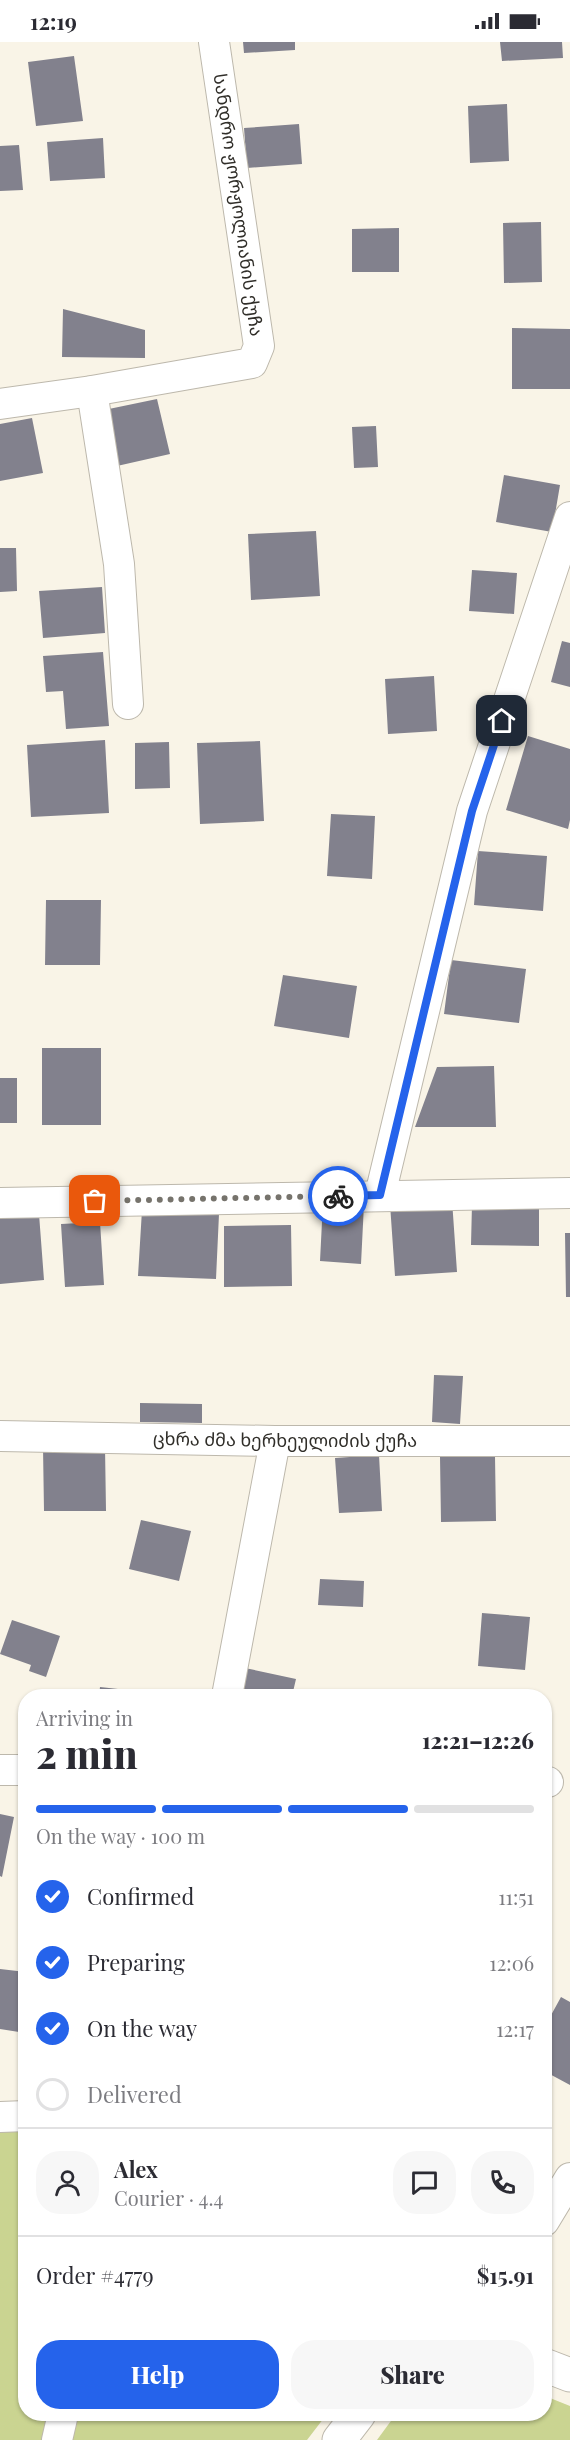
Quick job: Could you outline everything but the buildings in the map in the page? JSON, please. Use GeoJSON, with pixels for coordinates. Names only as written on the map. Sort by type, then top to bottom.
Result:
{"type":"FeatureCollection","features":[{"type":"Feature","properties":{"kind":"street","name":"სანდრო ჟორჟოლიანის ქუჩა"},"geometry":{"type":"LineString","coordinates":[[0,404],[92,391],[252,363],[259,346],[214,42]]}},
{"type":"Feature","properties":{"kind":"street"},"geometry":{"type":"LineString","coordinates":[[92,391],[118,564],[128,704]]}},
{"type":"Feature","properties":{"kind":"street"},"geometry":{"type":"LineString","coordinates":[[380,1195],[472,811],[570,517]]}},
{"type":"Feature","properties":{"kind":"street"},"geometry":{"type":"LineString","coordinates":[[0,1203],[570,1193]]}},
{"type":"Feature","properties":{"kind":"street","name":"ცხრა ძმა ხერხეულიძის ქუჩა"},"geometry":{"type":"LineString","coordinates":[[0,1436],[275,1441],[570,1441]]}},
{"type":"Feature","properties":{"kind":"street"},"geometry":{"type":"LineString","coordinates":[[227,1689],[275,1441]]}},
{"type":"Feature","properties":{"kind":"street"},"geometry":{"type":"LineString","coordinates":[[0,1770],[18,1770]]}},
{"type":"Feature","properties":{"kind":"street"},"geometry":{"type":"LineString","coordinates":[[0,2117],[18,2116]]}},
{"type":"Feature","properties":{"kind":"street"},"geometry":{"type":"LineString","coordinates":[[552,2208],[570,2178]]}},
{"type":"Feature","properties":{"kind":"street"},"geometry":{"type":"LineString","coordinates":[[552,2368],[570,2375]]}},
{"type":"Feature","properties":{"kind":"street"},"geometry":{"type":"LineString","coordinates":[[57,2440],[61,2421]]}},
{"type":"Feature","properties":{"kind":"street"},"geometry":{"type":"LineString","coordinates":[[339,2440],[354,2421]]}},
{"type":"Feature","properties":{"kind":"green space"},"geometry":{"type":"Polygon","coordinates":[[[18,2128],[18,2421],[322,2421],[307,2440],[0,2440],[0,2129],[18,2128]]]}},
{"type":"Feature","properties":{"kind":"green space"},"geometry":{"type":"Polygon","coordinates":[[[552,2399],[570,2406],[570,2440],[377,2440],[391,2421],[552,2421],[552,2399]]]}},
{"type":"Feature","properties":{"kind":"way so far"},"geometry":{"type":"LineString","coordinates":[[95,1201],[338,1196]]}},
{"type":"Feature","properties":{"kind":"route"},"geometry":{"type":"LineString","coordinates":[[338,1196],[380,1195],[472,811],[502,721]]}}]}
